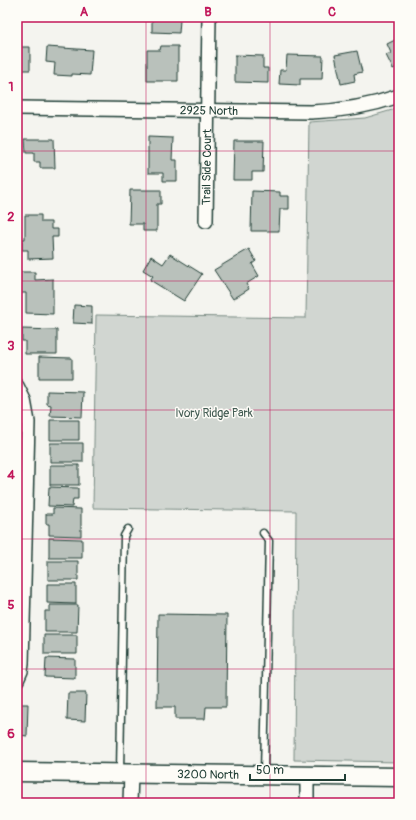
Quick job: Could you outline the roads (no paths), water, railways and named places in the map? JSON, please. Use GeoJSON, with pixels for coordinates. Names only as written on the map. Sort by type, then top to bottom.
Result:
{"type":"FeatureCollection","features":[{"type":"Feature","properties":{"kind":"street","name":"Trail Side Court"},"geometry":{"type":"LineString","coordinates":[[206,221],[209,17]]}},
{"type":"Feature","properties":{"kind":"street","name":"2925 North"},"geometry":{"type":"LineString","coordinates":[[17,108],[333,111],[376,104],[399,96]]}},
{"type":"Feature","properties":{"kind":"street"},"geometry":{"type":"LineString","coordinates":[[17,386],[26,411],[22,461],[22,664],[17,680]]}},
{"type":"Feature","properties":{"kind":"street","name":"3200 North"},"geometry":{"type":"LineString","coordinates":[[17,772],[399,777]]}},
{"type":"Feature","properties":{"kind":"street"},"geometry":{"type":"LineString","coordinates":[[126,773],[130,803]]}},
{"type":"Feature","properties":{"kind":"street"},"geometry":{"type":"LineString","coordinates":[[307,776],[307,803]]}},
{"type":"Feature","properties":{"kind":"lane"},"geometry":{"type":"LineString","coordinates":[[126,773],[124,536],[128,529]]}},
{"type":"Feature","properties":{"kind":"lane"},"geometry":{"type":"LineString","coordinates":[[264,533],[269,541],[264,775]]}},
{"type":"Feature","properties":{"kind":"park label","name":"Ivory Ridge Park"},"geometry":{"type":"Point","coordinates":[214,413]}}]}
